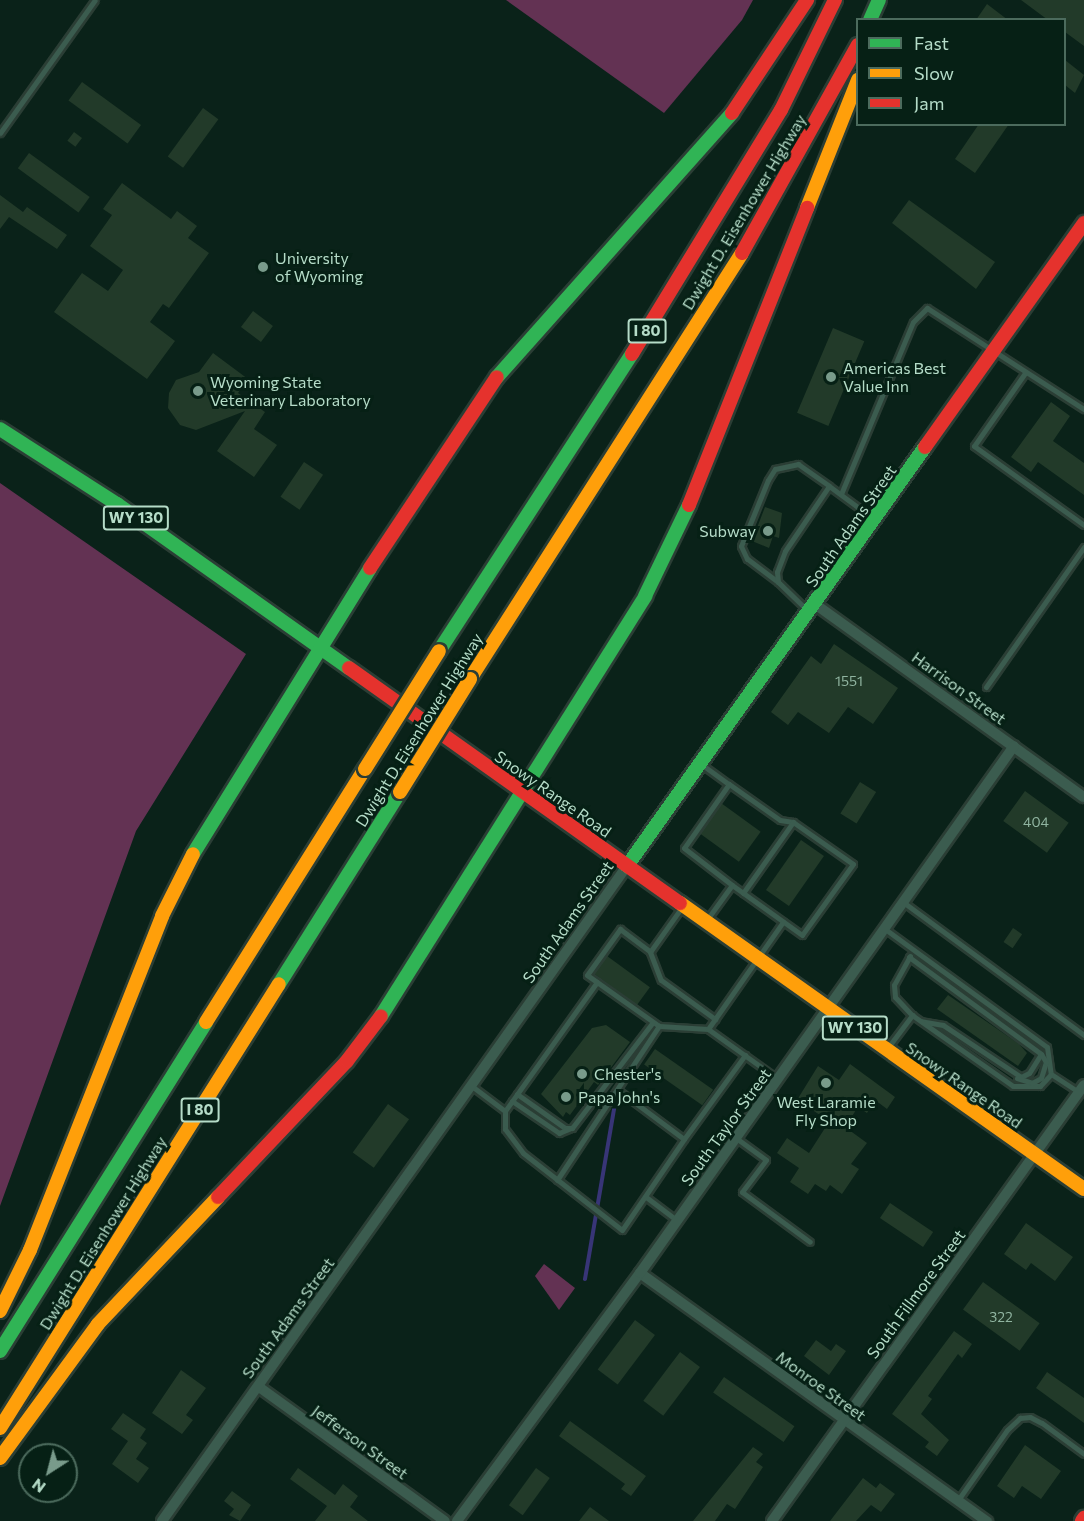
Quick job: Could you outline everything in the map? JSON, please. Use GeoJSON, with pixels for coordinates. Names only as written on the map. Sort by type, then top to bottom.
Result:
{"type":"FeatureCollection","features":[{"type":"Feature","properties":{"kind":"main road"},"geometry":{"type":"LineString","coordinates":[[0,1311],[30,1250],[162,916],[193,855],[318,647],[482,396],[530,336],[722,129],[807,0]]}},
{"type":"Feature","properties":{"kind":"main road","name":"Dwight D. Eisenhower Highway"},"geometry":{"type":"LineString","coordinates":[[0,1351],[365,769],[529,517],[711,230],[781,110],[835,0]]}},
{"type":"Feature","properties":{"kind":"main road"},"geometry":{"type":"LineString","coordinates":[[871,18],[879,0]]}},
{"type":"Feature","properties":{"kind":"main road"},"geometry":{"type":"LineString","coordinates":[[880,18],[885,0]]}},
{"type":"Feature","properties":{"kind":"main road","name":"Dwight D. Eisenhower Highway"},"geometry":{"type":"LineString","coordinates":[[0,1428],[470,679],[756,231],[856,49]]}},
{"type":"Feature","properties":{"kind":"main road"},"geometry":{"type":"LineString","coordinates":[[0,1458],[98,1324],[347,1061],[401,989],[645,596],[675,540],[856,85]]}},
{"type":"Feature","properties":{"kind":"main road","name":"South Adams Street"},"geometry":{"type":"LineString","coordinates":[[627,866],[813,608],[1084,223]]}},
{"type":"Feature","properties":{"kind":"main road","name":"Snowy Range Road"},"geometry":{"type":"LineString","coordinates":[[0,429],[64,468],[1084,1189]]}},
{"type":"Feature","properties":{"kind":"street","name":"Harrison Street"},"geometry":{"type":"LineString","coordinates":[[813,608],[1084,797]]}},
{"type":"Feature","properties":{"kind":"street","name":"South Taylor Street"},"geometry":{"type":"LineString","coordinates":[[458,1521],[640,1273],[1014,746]]}},
{"type":"Feature","properties":{"kind":"street","name":"South Adams Street"},"geometry":{"type":"LineString","coordinates":[[162,1521],[627,866]]}},
{"type":"Feature","properties":{"kind":"street","name":"South Fillmore Street"},"geometry":{"type":"LineString","coordinates":[[772,1521],[1082,1089]]}},
{"type":"Feature","properties":{"kind":"street","name":"Monroe Street"},"geometry":{"type":"LineString","coordinates":[[640,1273],[987,1521]]}},
{"type":"Feature","properties":{"kind":"street","name":"Jefferson Street"},"geometry":{"type":"LineString","coordinates":[[259,1387],[445,1521]]}},
{"type":"Feature","properties":{"kind":"lane"},"geometry":{"type":"LineString","coordinates":[[0,133],[94,0]]}},
{"type":"Feature","properties":{"kind":"lane"},"geometry":{"type":"LineString","coordinates":[[841,494],[918,314],[927,308],[934,310],[995,350],[1025,373],[1084,409]]}},
{"type":"Feature","properties":{"kind":"lane"},"geometry":{"type":"LineString","coordinates":[[1025,373],[974,446],[1084,525]]}},
{"type":"Feature","properties":{"kind":"lane"},"geometry":{"type":"LineString","coordinates":[[813,608],[747,559],[741,546],[768,480],[775,469],[798,464],[875,520]]}},
{"type":"Feature","properties":{"kind":"lane"},"geometry":{"type":"LineString","coordinates":[[778,582],[777,572],[785,551],[829,486]]}},
{"type":"Feature","properties":{"kind":"lane"},"geometry":{"type":"LineString","coordinates":[[987,687],[1084,548]]}},
{"type":"Feature","properties":{"kind":"lane"},"geometry":{"type":"LineString","coordinates":[[701,764],[780,820],[793,822],[853,864],[802,935],[684,848],[729,784]]}},
{"type":"Feature","properties":{"kind":"lane"},"geometry":{"type":"LineString","coordinates":[[743,893],[793,822]]}},
{"type":"Feature","properties":{"kind":"lane"},"geometry":{"type":"LineString","coordinates":[[705,922],[732,885]]}},
{"type":"Feature","properties":{"kind":"lane"},"geometry":{"type":"LineString","coordinates":[[903,902],[1084,1035]]}},
{"type":"Feature","properties":{"kind":"lane"},"geometry":{"type":"LineString","coordinates":[[650,952],[683,906]]}},
{"type":"Feature","properties":{"kind":"lane"},"geometry":{"type":"LineString","coordinates":[[708,1029],[783,922]]}},
{"type":"Feature","properties":{"kind":"lane"},"geometry":{"type":"LineString","coordinates":[[715,1019],[661,980],[650,952],[620,929],[588,975],[659,1026],[708,1029],[778,1079]]}},
{"type":"Feature","properties":{"kind":"lane"},"geometry":{"type":"LineString","coordinates":[[885,929],[1047,1047],[1051,1074]]}},
{"type":"Feature","properties":{"kind":"lane"},"geometry":{"type":"LineString","coordinates":[[914,950],[897,976],[895,997],[912,1015],[1013,1086],[1040,1086],[1051,1074]]}},
{"type":"Feature","properties":{"kind":"lane"},"geometry":{"type":"LineString","coordinates":[[909,957],[1041,1054],[1046,1062],[1037,1081],[1026,1083],[943,1025],[921,1021]]}},
{"type":"Feature","properties":{"kind":"lane"},"geometry":{"type":"LineString","coordinates":[[597,982],[504,1112],[505,1129],[523,1153],[622,1230],[745,1055]]}},
{"type":"Feature","properties":{"kind":"lane"},"geometry":{"type":"LineString","coordinates":[[886,1050],[912,1015]]}},
{"type":"Feature","properties":{"kind":"lane"},"geometry":{"type":"LineString","coordinates":[[512,1101],[559,1133],[572,1128],[652,1022]]}},
{"type":"Feature","properties":{"kind":"lane"},"geometry":{"type":"LineString","coordinates":[[557,1180],[659,1026]]}},
{"type":"Feature","properties":{"kind":"lane"},"geometry":{"type":"LineString","coordinates":[[1011,1073],[1021,1077],[1029,1073],[1041,1054]]}},
{"type":"Feature","properties":{"kind":"lane"},"geometry":{"type":"LineString","coordinates":[[1051,1074],[1082,1089]]}},
{"type":"Feature","properties":{"kind":"lane"},"geometry":{"type":"LineString","coordinates":[[472,1087],[504,1112]]}},
{"type":"Feature","properties":{"kind":"lane"},"geometry":{"type":"LineString","coordinates":[[618,1090],[684,1139]]}},
{"type":"Feature","properties":{"kind":"lane"},"geometry":{"type":"LineString","coordinates":[[517,1094],[565,1128],[572,1128]]}},
{"type":"Feature","properties":{"kind":"lane"},"geometry":{"type":"LineString","coordinates":[[736,1138],[766,1160],[742,1192],[810,1242]]}},
{"type":"Feature","properties":{"kind":"lane"},"geometry":{"type":"LineString","coordinates":[[646,1197],[677,1220]]}},
{"type":"Feature","properties":{"kind":"lane"},"geometry":{"type":"LineString","coordinates":[[958,1500],[1007,1430],[1020,1418],[1030,1417],[1084,1454]]}},
{"type":"Feature","properties":{"kind":"shaded area"},"geometry":{"type":"Polygon","coordinates":[[[506,0],[753,0],[742,20],[664,113],[506,0]]]}},
{"type":"Feature","properties":{"kind":"shaded area"},"geometry":{"type":"Polygon","coordinates":[[[0,483],[246,654],[136,831],[0,1206],[0,483]]]}},
{"type":"Feature","properties":{"kind":"shaded area"},"geometry":{"type":"Polygon","coordinates":[[[544,1264],[575,1288],[559,1310],[535,1276],[544,1264]]]}},
{"type":"Feature","properties":{"kind":"building"},"geometry":{"type":"Polygon","coordinates":[[[1021,0],[1084,0],[1084,46],[1066,33],[1066,18],[1045,18],[1021,0]]]}},
{"type":"Feature","properties":{"kind":"building"},"geometry":{"type":"Polygon","coordinates":[[[987,4],[1005,18],[977,18],[987,4]]]}},
{"type":"Feature","properties":{"kind":"building"},"geometry":{"type":"Polygon","coordinates":[[[1066,61],[1084,75],[1075,93],[1066,86],[1066,61]]]}},
{"type":"Feature","properties":{"kind":"building"},"geometry":{"type":"Polygon","coordinates":[[[82,82],[141,125],[128,144],[68,101],[82,82]]]}},
{"type":"Feature","properties":{"kind":"building"},"geometry":{"type":"Polygon","coordinates":[[[203,108],[218,119],[183,168],[168,157],[203,108]]]}},
{"type":"Feature","properties":{"kind":"building"},"geometry":{"type":"Polygon","coordinates":[[[978,126],[1008,126],[975,173],[955,159],[978,126]]]}},
{"type":"Feature","properties":{"kind":"building"},"geometry":{"type":"Polygon","coordinates":[[[74,132],[82,138],[75,147],[67,141],[74,132]]]}},
{"type":"Feature","properties":{"kind":"building"},"geometry":{"type":"Polygon","coordinates":[[[29,153],[90,197],[79,212],[18,168],[29,153]]]}},
{"type":"Feature","properties":{"kind":"building"},"geometry":{"type":"Polygon","coordinates":[[[122,183],[171,219],[177,211],[197,226],[188,238],[209,253],[169,308],[163,304],[150,322],[175,341],[147,379],[54,312],[82,273],[108,291],[123,270],[90,246],[112,215],[103,209],[122,183]]]}},
{"type":"Feature","properties":{"kind":"building"},"geometry":{"type":"Polygon","coordinates":[[[0,195],[23,212],[27,207],[67,235],[57,249],[9,217],[0,229],[0,195]]]}},
{"type":"Feature","properties":{"kind":"building"},"geometry":{"type":"Polygon","coordinates":[[[909,200],[995,262],[976,289],[892,223],[909,200]]]}},
{"type":"Feature","properties":{"kind":"building"},"geometry":{"type":"Polygon","coordinates":[[[253,311],[273,326],[261,342],[241,327],[253,311]]]}},
{"type":"Feature","properties":{"kind":"building","name":"Americas Best Value Inn"},"geometry":{"type":"Polygon","coordinates":[[[833,328],[864,341],[828,426],[797,413],[833,328]]]}},
{"type":"Feature","properties":{"kind":"building"},"geometry":{"type":"Polygon","coordinates":[[[213,353],[248,379],[238,393],[265,412],[254,429],[277,445],[254,477],[217,451],[245,411],[196,430],[180,425],[168,408],[169,393],[176,380],[199,372],[213,353]]]}},
{"type":"Feature","properties":{"kind":"building"},"geometry":{"type":"Polygon","coordinates":[[[1051,402],[1070,416],[1053,441],[1084,463],[1084,495],[1038,462],[1031,472],[1011,457],[1051,402]]]}},
{"type":"Feature","properties":{"kind":"building"},"geometry":{"type":"Polygon","coordinates":[[[304,462],[323,475],[300,510],[281,497],[304,462]]]}},
{"type":"Feature","properties":{"kind":"building","name":"Subway"},"geometry":{"type":"Polygon","coordinates":[[[765,507],[782,513],[779,538],[773,536],[769,548],[752,541],[765,507]]]}},
{"type":"Feature","properties":{"kind":"building"},"geometry":{"type":"Polygon","coordinates":[[[834,644],[898,688],[873,724],[848,707],[829,733],[798,712],[788,725],[771,712],[811,656],[821,664],[834,644]]]}},
{"type":"Feature","properties":{"kind":"building"},"geometry":{"type":"Polygon","coordinates":[[[860,782],[876,792],[857,823],[840,813],[860,782]]]}},
{"type":"Feature","properties":{"kind":"building"},"geometry":{"type":"Polygon","coordinates":[[[1025,791],[1069,823],[1047,853],[1003,821],[1025,791]]]}},
{"type":"Feature","properties":{"kind":"building"},"geometry":{"type":"Polygon","coordinates":[[[721,803],[761,832],[739,862],[699,833],[721,803]]]}},
{"type":"Feature","properties":{"kind":"building"},"geometry":{"type":"Polygon","coordinates":[[[801,840],[824,856],[789,906],[766,890],[801,840]]]}},
{"type":"Feature","properties":{"kind":"building"},"geometry":{"type":"Polygon","coordinates":[[[1013,928],[1022,934],[1013,948],[1003,942],[1013,928]]]}},
{"type":"Feature","properties":{"kind":"building"},"geometry":{"type":"Polygon","coordinates":[[[607,956],[650,987],[637,1005],[594,974],[607,956]]]}},
{"type":"Feature","properties":{"kind":"building"},"geometry":{"type":"Polygon","coordinates":[[[948,995],[1019,1044],[1027,1053],[1018,1066],[937,1009],[948,995]]]}},
{"type":"Feature","properties":{"kind":"building"},"geometry":{"type":"Polygon","coordinates":[[[606,1025],[630,1042],[598,1085],[594,1082],[570,1115],[566,1112],[563,1117],[541,1094],[592,1028],[606,1025]]]}},
{"type":"Feature","properties":{"kind":"building"},"geometry":{"type":"Polygon","coordinates":[[[655,1049],[713,1090],[702,1105],[644,1065],[655,1049]]]}},
{"type":"Feature","properties":{"kind":"building"},"geometry":{"type":"Polygon","coordinates":[[[850,1064],[895,1097],[887,1109],[875,1100],[867,1113],[858,1107],[845,1127],[867,1143],[851,1164],[859,1169],[842,1194],[830,1185],[826,1191],[815,1184],[808,1194],[790,1182],[799,1168],[777,1153],[787,1138],[809,1153],[825,1128],[818,1124],[823,1117],[797,1100],[818,1066],[839,1080],[850,1064]]]}},
{"type":"Feature","properties":{"kind":"building"},"geometry":{"type":"Polygon","coordinates":[[[388,1104],[409,1119],[374,1168],[353,1153],[388,1104]]]}},
{"type":"Feature","properties":{"kind":"building"},"geometry":{"type":"Polygon","coordinates":[[[890,1203],[933,1232],[923,1247],[880,1218],[890,1203]]]}},
{"type":"Feature","properties":{"kind":"building"},"geometry":{"type":"Polygon","coordinates":[[[1026,1223],[1073,1257],[1055,1281],[1031,1263],[1026,1270],[1004,1254],[1026,1223]]]}},
{"type":"Feature","properties":{"kind":"building"},"geometry":{"type":"Polygon","coordinates":[[[983,1282],[1040,1323],[1020,1351],[963,1310],[983,1282]]]}},
{"type":"Feature","properties":{"kind":"building"},"geometry":{"type":"Polygon","coordinates":[[[635,1320],[655,1335],[618,1385],[598,1370],[635,1320]]]}},
{"type":"Feature","properties":{"kind":"building"},"geometry":{"type":"Polygon","coordinates":[[[954,1331],[972,1344],[962,1358],[958,1354],[928,1396],[932,1399],[921,1414],[949,1440],[937,1456],[925,1447],[929,1442],[892,1414],[954,1331]]]}},
{"type":"Feature","properties":{"kind":"building"},"geometry":{"type":"Polygon","coordinates":[[[816,1340],[831,1351],[836,1344],[846,1351],[829,1375],[804,1356],[816,1340]]]}},
{"type":"Feature","properties":{"kind":"building"},"geometry":{"type":"Polygon","coordinates":[[[680,1352],[700,1367],[663,1416],[643,1401],[680,1352]]]}},
{"type":"Feature","properties":{"kind":"building"},"geometry":{"type":"Polygon","coordinates":[[[181,1370],[206,1388],[186,1415],[193,1420],[182,1434],[152,1413],[181,1370]]]}},
{"type":"Feature","properties":{"kind":"building"},"geometry":{"type":"Polygon","coordinates":[[[1047,1372],[1084,1398],[1084,1423],[1036,1388],[1047,1372]]]}},
{"type":"Feature","properties":{"kind":"building"},"geometry":{"type":"Polygon","coordinates":[[[724,1377],[794,1426],[784,1442],[713,1393],[724,1377]]]}},
{"type":"Feature","properties":{"kind":"building"},"geometry":{"type":"Polygon","coordinates":[[[123,1413],[146,1429],[140,1438],[147,1443],[136,1459],[149,1468],[138,1483],[112,1464],[128,1441],[111,1429],[123,1413]]]}},
{"type":"Feature","properties":{"kind":"building"},"geometry":{"type":"Polygon","coordinates":[[[570,1421],[646,1476],[631,1496],[621,1489],[625,1484],[559,1436],[570,1421]]]}},
{"type":"Feature","properties":{"kind":"building"},"geometry":{"type":"Polygon","coordinates":[[[1025,1445],[1061,1471],[1041,1499],[1022,1486],[1014,1498],[997,1486],[1025,1445]]]}},
{"type":"Feature","properties":{"kind":"building"},"geometry":{"type":"Polygon","coordinates":[[[753,1447],[763,1454],[756,1462],[763,1467],[735,1509],[727,1504],[715,1521],[693,1521],[753,1447]]]}},
{"type":"Feature","properties":{"kind":"building"},"geometry":{"type":"Polygon","coordinates":[[[298,1468],[335,1495],[343,1484],[358,1496],[350,1507],[368,1521],[315,1521],[327,1506],[290,1479],[298,1468]]]}},
{"type":"Feature","properties":{"kind":"building"},"geometry":{"type":"Polygon","coordinates":[[[536,1468],[550,1478],[523,1515],[509,1505],[536,1468]]]}},
{"type":"Feature","properties":{"kind":"building"},"geometry":{"type":"Polygon","coordinates":[[[863,1478],[876,1488],[880,1483],[895,1494],[881,1512],[871,1505],[856,1521],[830,1521],[863,1478]]]}},
{"type":"Feature","properties":{"kind":"building"},"geometry":{"type":"Polygon","coordinates":[[[232,1491],[251,1505],[240,1521],[229,1515],[234,1509],[224,1501],[232,1491]]]}},
{"type":"Feature","properties":{"kind":"building"},"geometry":{"type":"Polygon","coordinates":[[[590,1507],[609,1521],[579,1521],[590,1507]]]}},
{"type":"Feature","properties":{"kind":"waterway"},"geometry":{"type":"LineString","coordinates":[[585,1279],[616,1097]]}},
{"type":"Feature","properties":{"kind":"traffic: fast"},"geometry":{"type":"LineString","coordinates":[[871,18],[879,0]]}},
{"type":"Feature","properties":{"kind":"traffic: fast"},"geometry":{"type":"LineString","coordinates":[[497,377],[732,113]]}},
{"type":"Feature","properties":{"kind":"traffic: fast"},"geometry":{"type":"LineString","coordinates":[[439,651],[632,354]]}},
{"type":"Feature","properties":{"kind":"traffic: fast"},"geometry":{"type":"LineString","coordinates":[[0,429],[117,504],[349,668]]}},
{"type":"Feature","properties":{"kind":"traffic: fast"},"geometry":{"type":"LineString","coordinates":[[627,866],[925,447]]}},
{"type":"Feature","properties":{"kind":"traffic: fast"},"geometry":{"type":"LineString","coordinates":[[381,1016],[645,596],[689,505]]}},
{"type":"Feature","properties":{"kind":"traffic: fast"},"geometry":{"type":"LineString","coordinates":[[193,854],[370,568]]}},
{"type":"Feature","properties":{"kind":"traffic: fast"},"geometry":{"type":"LineString","coordinates":[[279,984],[400,792]]}},
{"type":"Feature","properties":{"kind":"traffic: fast"},"geometry":{"type":"LineString","coordinates":[[0,1351],[206,1022]]}},
{"type":"Feature","properties":{"kind":"traffic: slow"},"geometry":{"type":"LineString","coordinates":[[807,208],[856,85]]}},
{"type":"Feature","properties":{"kind":"traffic: slow"},"geometry":{"type":"LineString","coordinates":[[470,679],[742,253]]}},
{"type":"Feature","properties":{"kind":"traffic: slow"},"geometry":{"type":"LineString","coordinates":[[365,769],[439,651]]}},
{"type":"Feature","properties":{"kind":"traffic: slow"},"geometry":{"type":"LineString","coordinates":[[400,792],[470,679]]}},
{"type":"Feature","properties":{"kind":"traffic: slow"},"geometry":{"type":"LineString","coordinates":[[206,1022],[365,769]]}},
{"type":"Feature","properties":{"kind":"traffic: slow"},"geometry":{"type":"LineString","coordinates":[[0,1311],[30,1250],[162,916],[193,854]]}},
{"type":"Feature","properties":{"kind":"traffic: slow"},"geometry":{"type":"LineString","coordinates":[[680,903],[1084,1189]]}},
{"type":"Feature","properties":{"kind":"traffic: slow"},"geometry":{"type":"LineString","coordinates":[[0,1428],[279,984]]}},
{"type":"Feature","properties":{"kind":"traffic: slow"},"geometry":{"type":"LineString","coordinates":[[0,1458],[98,1324],[218,1197]]}},
{"type":"Feature","properties":{"kind":"traffic: jam"},"geometry":{"type":"LineString","coordinates":[[732,113],[807,0]]}},
{"type":"Feature","properties":{"kind":"traffic: jam"},"geometry":{"type":"LineString","coordinates":[[632,354],[781,110],[835,0]]}},
{"type":"Feature","properties":{"kind":"traffic: jam"},"geometry":{"type":"LineString","coordinates":[[742,253],[856,49]]}},
{"type":"Feature","properties":{"kind":"traffic: jam"},"geometry":{"type":"LineString","coordinates":[[689,505],[807,208]]}},
{"type":"Feature","properties":{"kind":"traffic: jam"},"geometry":{"type":"LineString","coordinates":[[925,447],[1084,223]]}},
{"type":"Feature","properties":{"kind":"traffic: jam"},"geometry":{"type":"LineString","coordinates":[[370,568],[497,377]]}},
{"type":"Feature","properties":{"kind":"traffic: jam"},"geometry":{"type":"LineString","coordinates":[[349,668],[680,903]]}},
{"type":"Feature","properties":{"kind":"traffic: jam"},"geometry":{"type":"LineString","coordinates":[[218,1197],[347,1061],[381,1016]]}},
{"type":"Feature","properties":{"kind":"place","name":"University of Wyoming"},"geometry":{"type":"Point","coordinates":[263,267]}},
{"type":"Feature","properties":{"kind":"place","name":"Americas Best Value Inn"},"geometry":{"type":"Point","coordinates":[831,377]}},
{"type":"Feature","properties":{"kind":"place","name":"Wyoming State Veterinary Laboratory"},"geometry":{"type":"Point","coordinates":[198,391]}},
{"type":"Feature","properties":{"kind":"place","name":"Subway"},"geometry":{"type":"Point","coordinates":[768,531]}},
{"type":"Feature","properties":{"kind":"place","name":"Chester's"},"geometry":{"type":"Point","coordinates":[582,1074]}},
{"type":"Feature","properties":{"kind":"place","name":"West Laramie Fly Shop"},"geometry":{"type":"Point","coordinates":[826,1083]}},
{"type":"Feature","properties":{"kind":"place","name":"Papa John's"},"geometry":{"type":"Point","coordinates":[566,1097]}}]}
